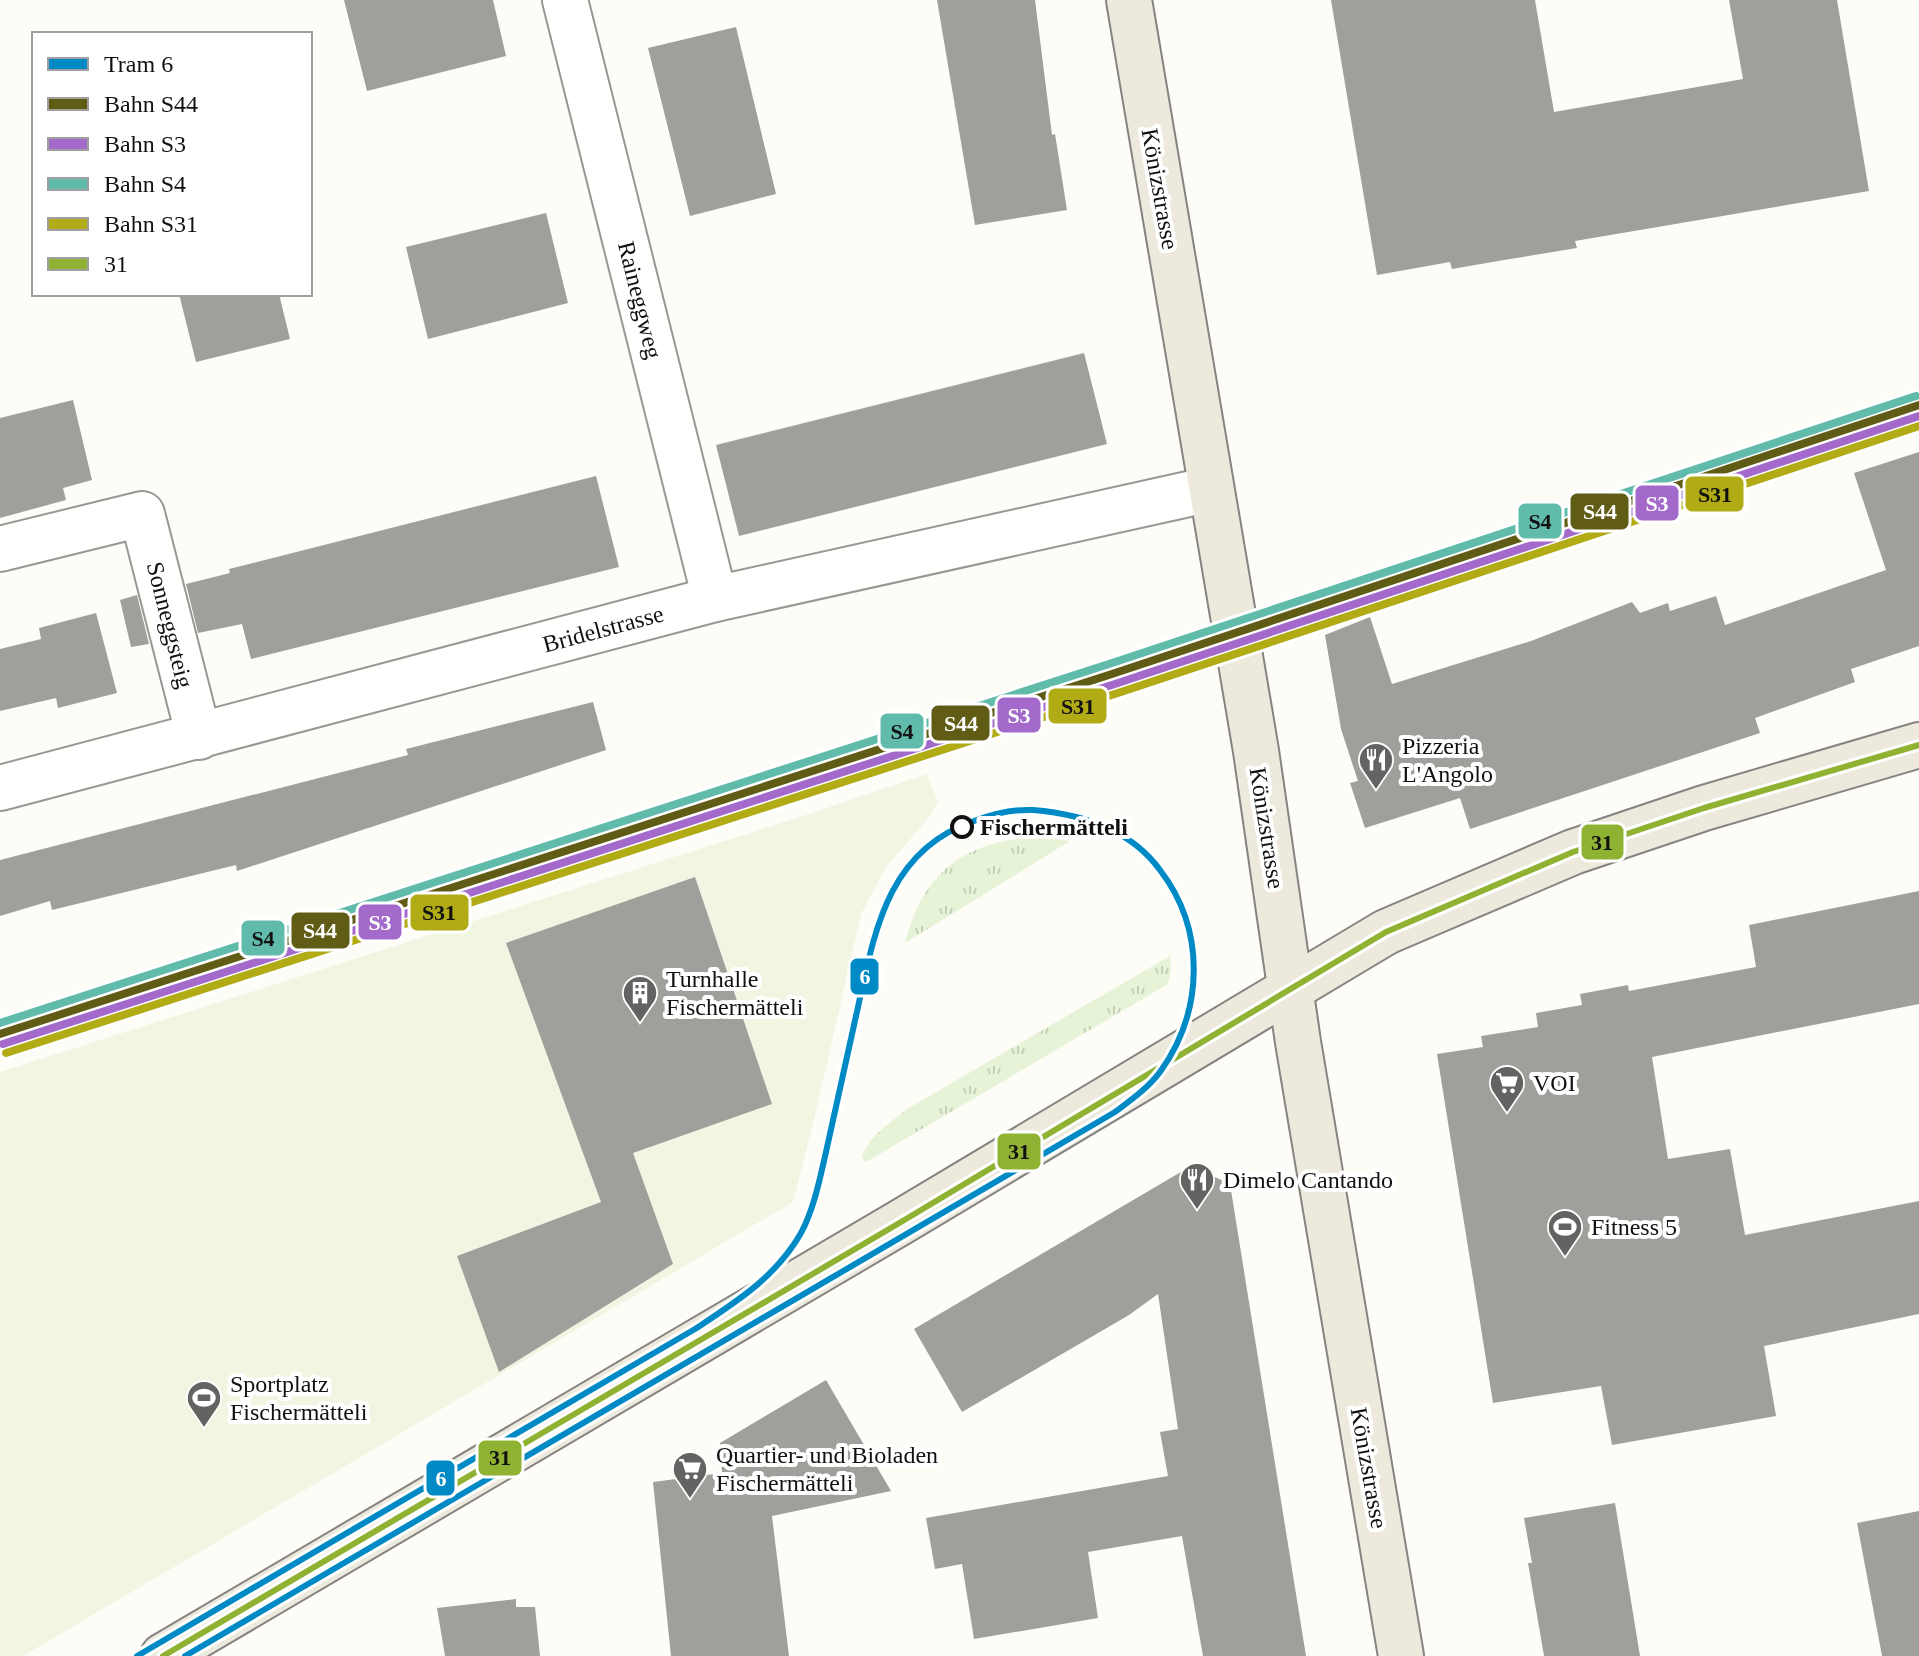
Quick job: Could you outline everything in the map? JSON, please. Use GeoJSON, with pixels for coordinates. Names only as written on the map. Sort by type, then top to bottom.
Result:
{"type":"FeatureCollection","features":[{"type":"Feature","properties":{"kind":"main road","name":"Könizstrasse"},"geometry":{"type":"LineString","coordinates":[[1129,0],[1256,751],[1290,990],[1401,1656]]}},
{"type":"Feature","properties":{"kind":"main road"},"geometry":{"type":"LineString","coordinates":[[163,1656],[1386,932],[1573,852],[1704,808],[1919,745]]}},
{"type":"Feature","properties":{"kind":"street","name":"Raineggweg"},"geometry":{"type":"LineString","coordinates":[[565,0],[715,599]]}},
{"type":"Feature","properties":{"kind":"street","name":"Bridelstrasse"},"geometry":{"type":"LineString","coordinates":[[0,788],[715,599],[1211,489]]}},
{"type":"Feature","properties":{"kind":"street","name":"Sonneggsteig"},"geometry":{"type":"LineString","coordinates":[[0,549],[142,514],[199,737]]}},
{"type":"Feature","properties":{"kind":"green space","name":"Sportplatz Fischermätteli"},"geometry":{"type":"Polygon","coordinates":[[[927,774],[938,802],[930,816],[886,867],[861,914],[793,1202],[23,1656],[0,1656],[0,1072],[927,774]]]}},
{"type":"Feature","properties":{"kind":"green space"},"geometry":{"type":"Polygon","coordinates":[[[1040,837],[1070,841],[905,943],[923,896],[936,878],[952,864],[991,845],[1040,837]]]}},
{"type":"Feature","properties":{"kind":"green space"},"geometry":{"type":"Polygon","coordinates":[[[1170,956],[1168,984],[866,1162],[862,1158],[874,1137],[907,1109],[1170,956]]]}},
{"type":"Feature","properties":{"kind":"building"},"geometry":{"type":"Polygon","coordinates":[[[344,0],[493,0],[506,56],[367,91],[344,0]]]}},
{"type":"Feature","properties":{"kind":"building"},"geometry":{"type":"Polygon","coordinates":[[[937,0],[1035,0],[1052,135],[1055,134],[1067,210],[975,225],[937,0]]]}},
{"type":"Feature","properties":{"kind":"building"},"geometry":{"type":"Polygon","coordinates":[[[1331,0],[1535,0],[1554,112],[1743,79],[1729,0],[1837,0],[1869,191],[1575,241],[1577,248],[1452,269],[1450,262],[1377,275],[1331,0]]]}},
{"type":"Feature","properties":{"kind":"building"},"geometry":{"type":"Polygon","coordinates":[[[736,27],[776,194],[690,216],[648,48],[736,27]]]}},
{"type":"Feature","properties":{"kind":"building"},"geometry":{"type":"Polygon","coordinates":[[[546,213],[568,303],[428,339],[406,247],[546,213]]]}},
{"type":"Feature","properties":{"kind":"building"},"geometry":{"type":"Polygon","coordinates":[[[180,296],[279,296],[290,339],[196,362],[180,296]]]}},
{"type":"Feature","properties":{"kind":"building"},"geometry":{"type":"Polygon","coordinates":[[[1084,353],[1107,444],[739,536],[716,445],[1084,353]]]}},
{"type":"Feature","properties":{"kind":"building"},"geometry":{"type":"Polygon","coordinates":[[[73,400],[92,480],[63,488],[66,500],[0,518],[0,418],[73,400]]]}},
{"type":"Feature","properties":{"kind":"building"},"geometry":{"type":"Polygon","coordinates":[[[1919,452],[1919,646],[1851,669],[1855,682],[1755,718],[1760,733],[1470,829],[1460,798],[1365,828],[1350,783],[1358,781],[1341,729],[1325,635],[1370,617],[1392,684],[1531,641],[1632,602],[1640,613],[1668,603],[1670,611],[1716,596],[1725,625],[1886,570],[1854,473],[1919,452]]]}},
{"type":"Feature","properties":{"kind":"building"},"geometry":{"type":"Polygon","coordinates":[[[596,476],[619,567],[251,659],[242,624],[198,633],[186,584],[230,573],[229,569],[596,476]]]}},
{"type":"Feature","properties":{"kind":"building"},"geometry":{"type":"Polygon","coordinates":[[[137,595],[149,644],[131,647],[120,600],[137,595]]]}},
{"type":"Feature","properties":{"kind":"building"},"geometry":{"type":"Polygon","coordinates":[[[96,613],[117,693],[58,708],[56,698],[0,711],[0,649],[41,639],[39,628],[96,613]]]}},
{"type":"Feature","properties":{"kind":"building"},"geometry":{"type":"Polygon","coordinates":[[[593,702],[606,750],[237,871],[236,865],[52,910],[50,901],[0,916],[0,860],[408,755],[406,749],[593,702]]]}},
{"type":"Feature","properties":{"kind":"building","name":"Turnhalle Fischermätteli"},"geometry":{"type":"Polygon","coordinates":[[[695,877],[772,1104],[633,1153],[673,1264],[499,1372],[457,1256],[601,1202],[506,943],[695,877]]]}},
{"type":"Feature","properties":{"kind":"building"},"geometry":{"type":"Polygon","coordinates":[[[1919,891],[1919,1004],[1652,1057],[1668,1159],[1730,1149],[1745,1235],[1919,1201],[1919,1314],[1764,1346],[1776,1416],[1612,1445],[1601,1386],[1493,1403],[1437,1054],[1483,1047],[1481,1036],[1538,1027],[1536,1013],[1582,1005],[1580,994],[1628,985],[1629,991],[1756,967],[1749,925],[1919,891]]]}},
{"type":"Feature","properties":{"kind":"building"},"geometry":{"type":"Polygon","coordinates":[[[1191,1166],[1230,1184],[1306,1656],[1203,1656],[1182,1536],[1088,1552],[1098,1618],[974,1639],[962,1564],[935,1569],[926,1518],[1168,1476],[1160,1432],[1178,1429],[1158,1294],[1129,1315],[962,1412],[914,1329],[1191,1166]]]}},
{"type":"Feature","properties":{"kind":"building"},"geometry":{"type":"Polygon","coordinates":[[[826,1380],[891,1491],[772,1516],[789,1656],[671,1656],[653,1482],[722,1473],[720,1443],[826,1380]]]}},
{"type":"Feature","properties":{"kind":"building"},"geometry":{"type":"Polygon","coordinates":[[[1615,1503],[1640,1656],[1544,1656],[1528,1563],[1532,1563],[1524,1518],[1615,1503]]]}},
{"type":"Feature","properties":{"kind":"building"},"geometry":{"type":"Polygon","coordinates":[[[1919,1511],[1919,1656],[1882,1656],[1857,1523],[1919,1511]]]}},
{"type":"Feature","properties":{"kind":"building"},"geometry":{"type":"Polygon","coordinates":[[[516,1599],[516,1607],[535,1607],[540,1656],[445,1656],[437,1608],[516,1599]]]}},
{"type":"Feature","properties":{"kind":"tram line","name":"6"},"geometry":{"type":"LineString","coordinates":[[137,1656],[695,1329],[740,1298],[780,1263],[801,1233],[813,1204],[870,956],[888,900],[902,875],[921,853],[944,835],[1003,812],[1051,812],[1087,820],[1120,834],[1160,870],[1186,918],[1194,971],[1185,1023],[1175,1048],[1145,1089],[1115,1112],[185,1656]]}},
{"type":"Feature","properties":{"kind":"rail line","name":"S4"},"geometry":{"type":"LineString","coordinates":[[0,1023],[1112,663],[1916,396]]}},
{"type":"Feature","properties":{"kind":"rail line","name":"S44"},"geometry":{"type":"LineString","coordinates":[[0,1034],[1115,673],[1919,405]]}},
{"type":"Feature","properties":{"kind":"rail line","name":"S3"},"geometry":{"type":"LineString","coordinates":[[3,1044],[1118,683],[1919,416]]}},
{"type":"Feature","properties":{"kind":"rail line","name":"S31"},"geometry":{"type":"LineString","coordinates":[[6,1053],[1121,692],[1919,426]]}},
{"type":"Feature","properties":{"kind":"transit line","name":"31"},"geometry":{"type":"LineString","coordinates":[[163,1656],[901,1222],[1386,932],[1573,852],[1704,808],[1919,745]]}},
{"type":"Feature","properties":{"kind":"place","name":"Pizzeria L'Angolo"},"geometry":{"type":"Point","coordinates":[1376,791]}},
{"type":"Feature","properties":{"kind":"place","name":"Fischermätteli"},"geometry":{"type":"Point","coordinates":[962,827]}},
{"type":"Feature","properties":{"kind":"place","name":"Turnhalle Fischermätteli"},"geometry":{"type":"Point","coordinates":[640,1024]}},
{"type":"Feature","properties":{"kind":"place","name":"VOI"},"geometry":{"type":"Point","coordinates":[1507,1114]}},
{"type":"Feature","properties":{"kind":"place","name":"Dimelo Cantando"},"geometry":{"type":"Point","coordinates":[1197,1211]}},
{"type":"Feature","properties":{"kind":"place","name":"Fitness 5"},"geometry":{"type":"Point","coordinates":[1565,1258]}},
{"type":"Feature","properties":{"kind":"place","name":"Sportplatz Fischermätteli"},"geometry":{"type":"Point","coordinates":[204,1429]}},
{"type":"Feature","properties":{"kind":"place","name":"Quartier- und Bioladen Fischermätteli"},"geometry":{"type":"Point","coordinates":[690,1500]}}]}
